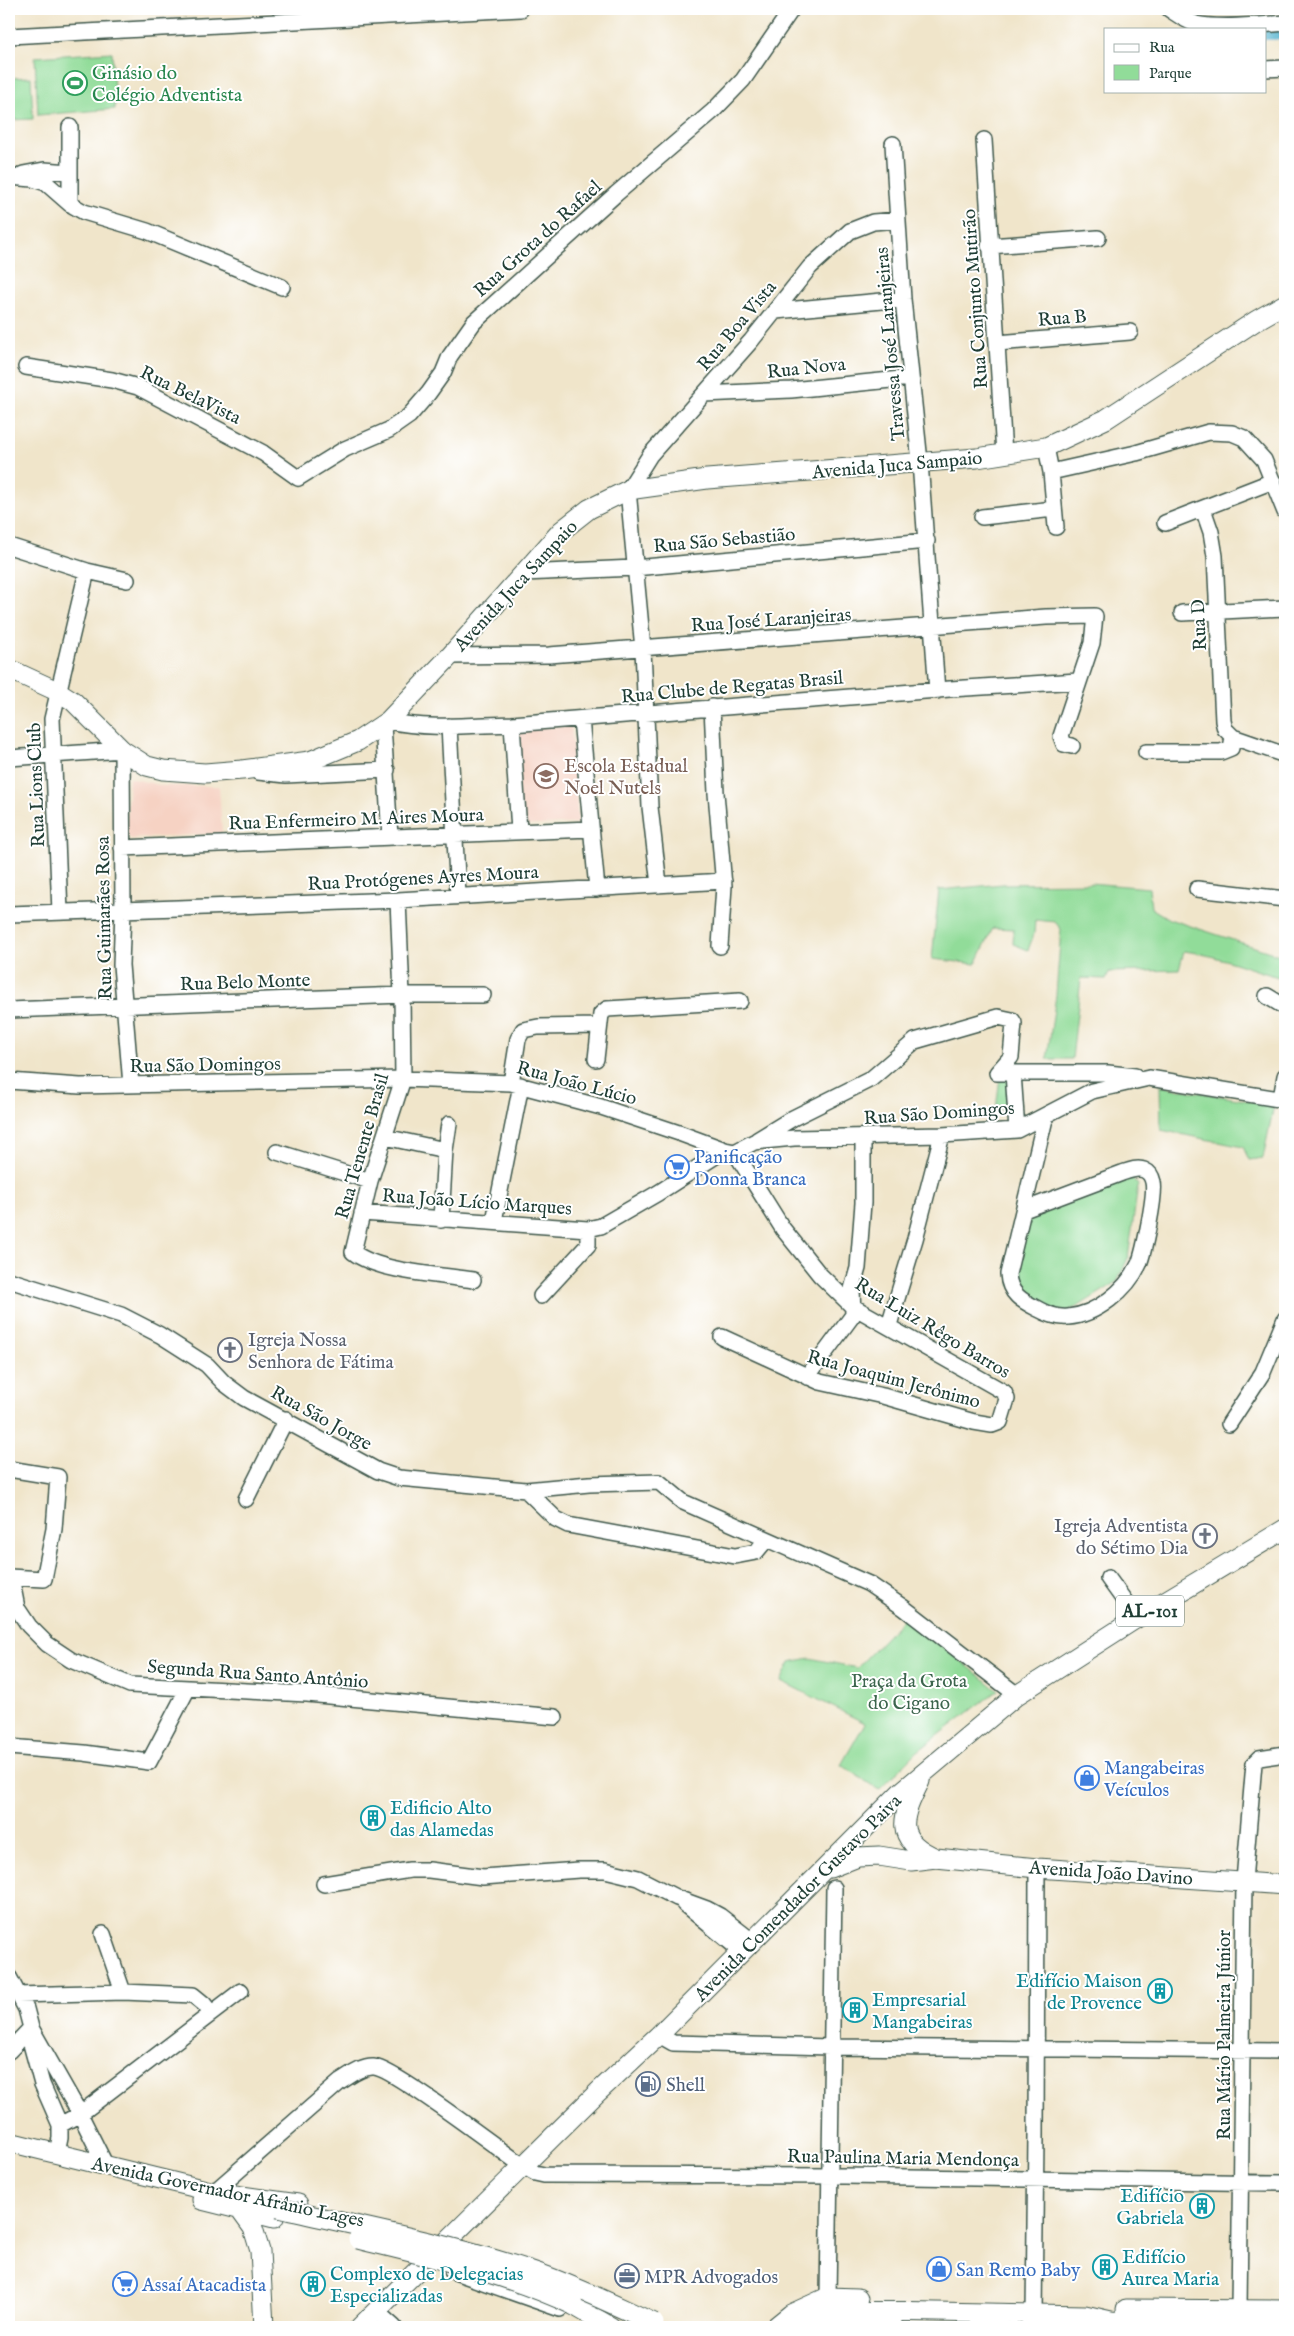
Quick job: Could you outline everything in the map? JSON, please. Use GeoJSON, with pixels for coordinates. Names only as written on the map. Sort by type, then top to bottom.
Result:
{"type":"FeatureCollection","features":[{"type":"Feature","properties":{"kind":"main road","name":"Avenida Juca Sampaio"},"geometry":{"type":"LineString","coordinates":[[9,669],[52,688],[94,720],[122,750],[147,766],[163,770],[205,773],[310,761],[358,741],[386,723],[450,656],[574,519],[628,490],[707,479],[920,462],[1004,454],[1046,447],[1106,419],[1257,320],[1285,304]]}},
{"type":"Feature","properties":{"kind":"main road"},"geometry":{"type":"LineString","coordinates":[[9,683],[52,688]]}},
{"type":"Feature","properties":{"kind":"main road","name":"Avenida Comendador Gustavo Paiva"},"geometry":{"type":"LineString","coordinates":[[360,2327],[523,2166],[660,2035],[747,1946],[826,1870],[901,1792],[923,1776],[1016,1695],[1285,1529]]}},
{"type":"Feature","properties":{"kind":"main road","name":"Avenida João Davino"},"geometry":{"type":"LineString","coordinates":[[923,1776],[905,1811],[905,1832],[918,1849],[936,1858]]}},
{"type":"Feature","properties":{"kind":"main road","name":"Avenida João Davino"},"geometry":{"type":"LineString","coordinates":[[826,1870],[858,1857],[879,1856],[911,1861],[936,1858],[1036,1868],[1285,1885]]}},
{"type":"Feature","properties":{"kind":"main road","name":"Avenida Governador Afrânio Lages"},"geometry":{"type":"LineString","coordinates":[[9,2142],[214,2192],[280,2200],[448,2239]]}},
{"type":"Feature","properties":{"kind":"main road","name":"Avenida Governador Afrânio Lages"},"geometry":{"type":"LineString","coordinates":[[9,2154],[240,2210],[276,2213]]}},
{"type":"Feature","properties":{"kind":"main road"},"geometry":{"type":"LineString","coordinates":[[214,2192],[276,2213],[526,2286],[572,2305],[611,2327]]}},
{"type":"Feature","properties":{"kind":"main road"},"geometry":{"type":"LineString","coordinates":[[240,2210],[253,2228],[260,2251],[264,2327]]}},
{"type":"Feature","properties":{"kind":"main road"},"geometry":{"type":"LineString","coordinates":[[276,2213],[434,2243],[530,2271],[572,2287],[658,2325]]}},
{"type":"Feature","properties":{"kind":"main road"},"geometry":{"type":"LineString","coordinates":[[775,2327],[791,2314],[828,2297],[946,2302],[956,2313]]}},
{"type":"Feature","properties":{"kind":"main road"},"geometry":{"type":"LineString","coordinates":[[824,2327],[845,2323],[864,2325],[956,2321],[1034,2314],[1085,2315],[1113,2309],[1285,2326]]}},
{"type":"Feature","properties":{"kind":"main road"},"geometry":{"type":"LineString","coordinates":[[793,2327],[813,2314],[825,2311],[890,2310],[956,2313],[982,2318]]}},
{"type":"Feature","properties":{"kind":"main road"},"geometry":{"type":"LineString","coordinates":[[1085,2315],[1111,2324],[1238,2320],[1285,2310]]}},
{"type":"Feature","properties":{"kind":"street"},"geometry":{"type":"LineString","coordinates":[[9,36],[521,9]]}},
{"type":"Feature","properties":{"kind":"street","name":"Rua Grota do Rafael"},"geometry":{"type":"LineString","coordinates":[[298,478],[345,449],[389,430],[414,411],[443,373],[450,356],[474,322],[616,194],[713,111],[743,80],[792,9]]}},
{"type":"Feature","properties":{"kind":"street"},"geometry":{"type":"LineString","coordinates":[[1169,9],[1182,13],[1197,24],[1285,23]]}},
{"type":"Feature","properties":{"kind":"street"},"geometry":{"type":"LineString","coordinates":[[1266,69],[1285,68]]}},
{"type":"Feature","properties":{"kind":"street"},"geometry":{"type":"LineString","coordinates":[[70,127],[70,204]]}},
{"type":"Feature","properties":{"kind":"street","name":"Rua Conjunto Mutirão"},"geometry":{"type":"LineString","coordinates":[[984,140],[989,246],[998,343],[1004,454]]}},
{"type":"Feature","properties":{"kind":"street","name":"Travessa José Laranjeiras"},"geometry":{"type":"LineString","coordinates":[[893,144],[903,300],[927,541],[937,690]]}},
{"type":"Feature","properties":{"kind":"street"},"geometry":{"type":"LineString","coordinates":[[12,177],[44,170],[70,172]]}},
{"type":"Feature","properties":{"kind":"street"},"geometry":{"type":"LineString","coordinates":[[12,177],[33,179],[46,183],[70,204],[84,212],[165,238],[282,288]]}},
{"type":"Feature","properties":{"kind":"street","name":"Rua Boa Vista"},"geometry":{"type":"LineString","coordinates":[[628,490],[650,455],[776,311],[810,267],[850,231],[873,222],[898,220]]}},
{"type":"Feature","properties":{"kind":"street"},"geometry":{"type":"LineString","coordinates":[[989,246],[1098,238]]}},
{"type":"Feature","properties":{"kind":"street"},"geometry":{"type":"LineString","coordinates":[[776,311],[903,300]]}},
{"type":"Feature","properties":{"kind":"street","name":"Rua B"},"geometry":{"type":"LineString","coordinates":[[998,343],[1130,332]]}},
{"type":"Feature","properties":{"kind":"street","name":"Rua BelaVista"},"geometry":{"type":"LineString","coordinates":[[26,367],[112,380],[138,387],[264,453],[298,478]]}},
{"type":"Feature","properties":{"kind":"street","name":"Rua Nova"},"geometry":{"type":"LineString","coordinates":[[704,394],[782,390],[911,378]]}},
{"type":"Feature","properties":{"kind":"street"},"geometry":{"type":"LineString","coordinates":[[1050,472],[1136,453],[1209,432],[1221,431],[1244,438],[1264,460],[1285,512]]}},
{"type":"Feature","properties":{"kind":"street"},"geometry":{"type":"LineString","coordinates":[[1046,447],[1056,527]]}},
{"type":"Feature","properties":{"kind":"street"},"geometry":{"type":"LineString","coordinates":[[1165,523],[1273,481]]}},
{"type":"Feature","properties":{"kind":"street"},"geometry":{"type":"LineString","coordinates":[[628,490],[643,649],[650,807],[660,885]]}},
{"type":"Feature","properties":{"kind":"street","name":"Rua D"},"geometry":{"type":"LineString","coordinates":[[1203,508],[1211,532],[1215,556],[1224,721],[1225,728],[1233,737]]}},
{"type":"Feature","properties":{"kind":"street"},"geometry":{"type":"LineString","coordinates":[[982,517],[1054,509]]}},
{"type":"Feature","properties":{"kind":"street","name":"Rua São Sebastião"},"geometry":{"type":"LineString","coordinates":[[524,573],[634,568],[927,541]]}},
{"type":"Feature","properties":{"kind":"street"},"geometry":{"type":"LineString","coordinates":[[9,546],[87,571],[127,580]]}},
{"type":"Feature","properties":{"kind":"street","name":"Rua Lions Club"},"geometry":{"type":"LineString","coordinates":[[60,912],[52,688],[87,571]]}},
{"type":"Feature","properties":{"kind":"street"},"geometry":{"type":"LineString","coordinates":[[1182,613],[1285,608]]}},
{"type":"Feature","properties":{"kind":"street","name":"Rua José Laranjeiras"},"geometry":{"type":"LineString","coordinates":[[450,656],[549,655],[1046,617],[1095,616],[1092,643],[1078,681]]}},
{"type":"Feature","properties":{"kind":"street"},"geometry":{"type":"LineString","coordinates":[[1067,743],[1078,681]]}},
{"type":"Feature","properties":{"kind":"street","name":"Rua Clube de Regatas Brasil"},"geometry":{"type":"LineString","coordinates":[[386,723],[449,726],[512,724],[712,707],[1078,681]]}},
{"type":"Feature","properties":{"kind":"street"},"geometry":{"type":"LineString","coordinates":[[712,707],[716,793],[724,882],[720,946]]}},
{"type":"Feature","properties":{"kind":"street"},"geometry":{"type":"LineString","coordinates":[[581,719],[597,889]]}},
{"type":"Feature","properties":{"kind":"street"},"geometry":{"type":"LineString","coordinates":[[386,723],[390,837]]}},
{"type":"Feature","properties":{"kind":"street"},"geometry":{"type":"LineString","coordinates":[[512,724],[519,831]]}},
{"type":"Feature","properties":{"kind":"street"},"geometry":{"type":"LineString","coordinates":[[449,726],[458,896]]}},
{"type":"Feature","properties":{"kind":"street"},"geometry":{"type":"LineString","coordinates":[[1146,752],[1221,752],[1231,748],[1233,737],[1285,755]]}},
{"type":"Feature","properties":{"kind":"street"},"geometry":{"type":"LineString","coordinates":[[9,758],[122,750]]}},
{"type":"Feature","properties":{"kind":"street","name":"Rua Guimarães Rosa"},"geometry":{"type":"LineString","coordinates":[[122,750],[123,910],[121,965],[131,1085]]}},
{"type":"Feature","properties":{"kind":"street"},"geometry":{"type":"LineString","coordinates":[[242,770],[286,775],[387,770]]}},
{"type":"Feature","properties":{"kind":"street","name":"Rua Enfermeiro M. Aires Moura"},"geometry":{"type":"LineString","coordinates":[[122,848],[591,829]]}},
{"type":"Feature","properties":{"kind":"street","name":"Rua Protógenes Ayres Moura"},"geometry":{"type":"LineString","coordinates":[[9,914],[398,900],[724,882]]}},
{"type":"Feature","properties":{"kind":"street"},"geometry":{"type":"LineString","coordinates":[[1197,889],[1285,899]]}},
{"type":"Feature","properties":{"kind":"street","name":"Rua Tenente Brasil"},"geometry":{"type":"LineString","coordinates":[[398,900],[403,1079],[370,1181],[353,1252],[359,1257],[382,1265],[473,1280]]}},
{"type":"Feature","properties":{"kind":"street","name":"Rua Belo Monte"},"geometry":{"type":"LineString","coordinates":[[9,1010],[402,995],[482,995]]}},
{"type":"Feature","properties":{"kind":"street"},"geometry":{"type":"LineString","coordinates":[[1267,996],[1285,1007]]}},
{"type":"Feature","properties":{"kind":"street"},"geometry":{"type":"LineString","coordinates":[[596,1059],[601,1014],[610,1008],[740,1001]]}},
{"type":"Feature","properties":{"kind":"street"},"geometry":{"type":"LineString","coordinates":[[754,1142],[793,1118],[871,1079],[916,1041],[998,1017],[1012,1020],[1014,1033],[1011,1057],[997,1073],[1108,1072],[1149,1078]]}},
{"type":"Feature","properties":{"kind":"street"},"geometry":{"type":"LineString","coordinates":[[494,1221],[516,1084],[518,1039],[523,1030],[538,1027],[599,1026]]}},
{"type":"Feature","properties":{"kind":"street"},"geometry":{"type":"LineString","coordinates":[[1013,1073],[1017,1130]]}},
{"type":"Feature","properties":{"kind":"street"},"geometry":{"type":"LineString","coordinates":[[1283,1099],[1285,1076]]}},
{"type":"Feature","properties":{"kind":"street","name":"Rua São Domingos"},"geometry":{"type":"LineString","coordinates":[[588,1229],[601,1226],[730,1151],[754,1142],[794,1138],[942,1135],[1017,1130],[1092,1092],[1120,1083],[1149,1078],[1283,1099]]}},
{"type":"Feature","properties":{"kind":"street","name":"Rua João Lúcio"},"geometry":{"type":"LineString","coordinates":[[403,1079],[516,1084],[601,1107],[730,1151]]}},
{"type":"Feature","properties":{"kind":"street","name":"Rua São Domingos"},"geometry":{"type":"LineString","coordinates":[[9,1081],[80,1086],[403,1079]]}},
{"type":"Feature","properties":{"kind":"street"},"geometry":{"type":"LineString","coordinates":[[1024,1210],[1136,1169],[1144,1170],[1151,1176],[1154,1194],[1138,1265],[1124,1287],[1103,1304],[1077,1316],[1066,1318],[1043,1312],[1021,1301],[1009,1286],[1008,1274],[1046,1115]]}},
{"type":"Feature","properties":{"kind":"street"},"geometry":{"type":"LineString","coordinates":[[441,1220],[445,1150],[449,1124]]}},
{"type":"Feature","properties":{"kind":"street"},"geometry":{"type":"LineString","coordinates":[[889,1325],[915,1239],[942,1135]]}},
{"type":"Feature","properties":{"kind":"street"},"geometry":{"type":"LineString","coordinates":[[385,1137],[445,1150]]}},
{"type":"Feature","properties":{"kind":"street"},"geometry":{"type":"LineString","coordinates":[[807,1377],[853,1315],[852,1289],[858,1268],[863,1203],[864,1137]]}},
{"type":"Feature","properties":{"kind":"street","name":"Rua Luiz Rêgo Barros"},"geometry":{"type":"LineString","coordinates":[[730,1151],[783,1229],[820,1276],[852,1306],[889,1325],[1004,1392],[1007,1400],[1002,1420]]}},
{"type":"Feature","properties":{"kind":"street"},"geometry":{"type":"LineString","coordinates":[[277,1152],[370,1181]]}},
{"type":"Feature","properties":{"kind":"street","name":"Rua João Lício Marques"},"geometry":{"type":"LineString","coordinates":[[362,1213],[588,1229]]}},
{"type":"Feature","properties":{"kind":"street"},"geometry":{"type":"LineString","coordinates":[[540,1296],[588,1245],[588,1229]]}},
{"type":"Feature","properties":{"kind":"street","name":"Rua São Jorge"},"geometry":{"type":"LineString","coordinates":[[9,1280],[121,1315],[160,1335],[207,1365],[224,1383],[244,1398],[378,1471],[399,1478],[526,1490],[589,1484],[659,1482],[683,1502],[869,1584],[904,1608],[1016,1695]]}},
{"type":"Feature","properties":{"kind":"street"},"geometry":{"type":"LineString","coordinates":[[1229,1424],[1263,1372],[1285,1319]]}},
{"type":"Feature","properties":{"kind":"street","name":"Rua Joaquim Jerônimo"},"geometry":{"type":"LineString","coordinates":[[722,1337],[807,1377],[974,1422],[992,1425],[1002,1420]]}},
{"type":"Feature","properties":{"kind":"street"},"geometry":{"type":"LineString","coordinates":[[246,1499],[286,1420]]}},
{"type":"Feature","properties":{"kind":"street"},"geometry":{"type":"LineString","coordinates":[[9,1469],[58,1477],[54,1529],[44,1580],[10,1577]]}},
{"type":"Feature","properties":{"kind":"street"},"geometry":{"type":"LineString","coordinates":[[526,1490],[556,1519],[568,1525],[735,1556],[756,1552],[766,1540]]}},
{"type":"Feature","properties":{"kind":"street","name":"Segunda Rua Santo Antônio"},"geometry":{"type":"LineString","coordinates":[[10,1577],[18,1608],[29,1626],[47,1644],[72,1660],[130,1685],[307,1694],[555,1717]]}},
{"type":"Feature","properties":{"kind":"street"},"geometry":{"type":"LineString","coordinates":[[1108,1578],[1138,1618]]}},
{"type":"Feature","properties":{"kind":"street"},"geometry":{"type":"LineString","coordinates":[[9,1747],[84,1753],[149,1762],[188,1688]]}},
{"type":"Feature","properties":{"kind":"street","name":"Rua Mário Palmeira Júnior"},"geometry":{"type":"LineString","coordinates":[[1238,2320],[1242,2183],[1244,1881],[1254,1763],[1259,1758],[1285,1754]]}},
{"type":"Feature","properties":{"kind":"street"},"geometry":{"type":"LineString","coordinates":[[1034,2314],[1036,1868]]}},
{"type":"Feature","properties":{"kind":"street"},"geometry":{"type":"LineString","coordinates":[[324,1884],[410,1870],[429,1870],[483,1877],[578,1870],[605,1870],[638,1878],[677,1898],[720,1916],[747,1946]]}},
{"type":"Feature","properties":{"kind":"street"},"geometry":{"type":"LineString","coordinates":[[828,2297],[830,2047],[834,1888]]}},
{"type":"Feature","properties":{"kind":"street"},"geometry":{"type":"LineString","coordinates":[[103,1934],[123,1992]]}},
{"type":"Feature","properties":{"kind":"street"},"geometry":{"type":"LineString","coordinates":[[9,1977],[26,2009],[31,2028],[31,2044],[42,2084],[60,2125],[57,2153]]}},
{"type":"Feature","properties":{"kind":"street"},"geometry":{"type":"LineString","coordinates":[[60,2125],[80,2114],[241,1991]]}},
{"type":"Feature","properties":{"kind":"street"},"geometry":{"type":"LineString","coordinates":[[18,1995],[123,1992],[193,1995],[211,2013]]}},
{"type":"Feature","properties":{"kind":"street"},"geometry":{"type":"LineString","coordinates":[[9,2051],[31,2028]]}},
{"type":"Feature","properties":{"kind":"street"},"geometry":{"type":"LineString","coordinates":[[31,2028],[80,2114],[106,2166]]}},
{"type":"Feature","properties":{"kind":"street"},"geometry":{"type":"LineString","coordinates":[[660,2035],[673,2043],[1036,2050],[1285,2051]]}},
{"type":"Feature","properties":{"kind":"street","name":"Rua Paulina Maria Mendonça"},"geometry":{"type":"LineString","coordinates":[[214,2192],[340,2082],[360,2070],[375,2066],[384,2069],[412,2087],[523,2166],[534,2173],[544,2175],[829,2176],[1285,2184]]}},
{"type":"Feature","properties":{"kind":"street"},"geometry":{"type":"LineString","coordinates":[[426,2262],[547,2303],[598,2327]]}},
{"type":"Feature","properties":{"kind":"street"},"geometry":{"type":"LineString","coordinates":[[376,2311],[394,2327]]}},
{"type":"Feature","properties":{"kind":"shaded area","name":"Escola Estadual Noel Nutels"},"geometry":{"type":"Polygon","coordinates":[[[571,726],[578,823],[520,826],[515,730],[571,726]]]}},
{"type":"Feature","properties":{"kind":"shaded area"},"geometry":{"type":"Polygon","coordinates":[[[129,778],[164,786],[219,786],[222,833],[131,839],[126,834],[129,778]]]}},
{"type":"Feature","properties":{"kind":"green space","name":"Ginásio do Colégio Adventista"},"geometry":{"type":"Polygon","coordinates":[[[112,52],[115,109],[38,115],[35,57],[112,52]]]}},
{"type":"Feature","properties":{"kind":"green space"},"geometry":{"type":"Polygon","coordinates":[[[31,77],[33,119],[10,120],[9,78],[31,77]]]}},
{"type":"Feature","properties":{"kind":"green space"},"geometry":{"type":"Polygon","coordinates":[[[1090,883],[1149,888],[1151,908],[1169,919],[1285,957],[1285,979],[1222,959],[1184,951],[1179,970],[1109,972],[1106,979],[1081,978],[1072,1059],[1047,1059],[1056,995],[1061,929],[1055,922],[1035,920],[1034,934],[1028,950],[1013,944],[1014,929],[993,928],[976,964],[932,959],[939,890],[1003,884],[1090,883]]]}},
{"type":"Feature","properties":{"kind":"green space"},"geometry":{"type":"Polygon","coordinates":[[[1000,1077],[1010,1077],[1009,1110],[996,1109],[1000,1077]]]}},
{"type":"Feature","properties":{"kind":"green space"},"geometry":{"type":"Polygon","coordinates":[[[1160,1086],[1274,1105],[1263,1158],[1249,1160],[1243,1147],[1161,1130],[1160,1086]]]}},
{"type":"Feature","properties":{"kind":"green space"},"geometry":{"type":"Polygon","coordinates":[[[1131,1177],[1138,1185],[1128,1258],[1117,1282],[1077,1307],[1062,1313],[1051,1311],[1010,1285],[1024,1221],[1031,1213],[1131,1177]]]}},
{"type":"Feature","properties":{"kind":"green space","name":"Praça da Grota do Cigano"},"geometry":{"type":"Polygon","coordinates":[[[905,1617],[998,1690],[918,1751],[879,1790],[841,1765],[865,1723],[781,1681],[790,1662],[810,1658],[857,1668],[905,1617]]]}},
{"type":"Feature","properties":{"kind":"waterway"},"geometry":{"type":"LineString","coordinates":[[1266,34],[1285,34]]}},
{"type":"Feature","properties":{"kind":"place","name":"Ginásio do Colégio Adventista"},"geometry":{"type":"Point","coordinates":[75,83]}},
{"type":"Feature","properties":{"kind":"place","name":"Escola Estadual Noel Nutels"},"geometry":{"type":"Point","coordinates":[546,776]}},
{"type":"Feature","properties":{"kind":"place","name":"Panificação Donna Branca"},"geometry":{"type":"Point","coordinates":[677,1167]}},
{"type":"Feature","properties":{"kind":"place","name":"Igreja Nossa Senhora de Fátima"},"geometry":{"type":"Point","coordinates":[230,1350]}},
{"type":"Feature","properties":{"kind":"place","name":"Igreja Adventista do Sétimo Dia"},"geometry":{"type":"Point","coordinates":[1205,1536]}},
{"type":"Feature","properties":{"kind":"place","name":"Mangabeiras Veículos"},"geometry":{"type":"Point","coordinates":[1087,1778]}},
{"type":"Feature","properties":{"kind":"place","name":"Edificio Alto das Alamedas"},"geometry":{"type":"Point","coordinates":[373,1818]}},
{"type":"Feature","properties":{"kind":"place","name":"Edifício Maison de Provence"},"geometry":{"type":"Point","coordinates":[1160,1991]}},
{"type":"Feature","properties":{"kind":"place","name":"Empresarial Mangabeiras"},"geometry":{"type":"Point","coordinates":[855,2010]}},
{"type":"Feature","properties":{"kind":"place","name":"Shell"},"geometry":{"type":"Point","coordinates":[648,2084]}},
{"type":"Feature","properties":{"kind":"place","name":"Edifício Gabriela"},"geometry":{"type":"Point","coordinates":[1202,2206]}},
{"type":"Feature","properties":{"kind":"place","name":"Edifício Aurea Maria"},"geometry":{"type":"Point","coordinates":[1105,2267]}},
{"type":"Feature","properties":{"kind":"place","name":"San Remo Baby"},"geometry":{"type":"Point","coordinates":[939,2269]}},
{"type":"Feature","properties":{"kind":"place","name":"MPR Advogados"},"geometry":{"type":"Point","coordinates":[627,2276]}},
{"type":"Feature","properties":{"kind":"place","name":"Assaí Atacadista"},"geometry":{"type":"Point","coordinates":[125,2284]}},
{"type":"Feature","properties":{"kind":"place","name":"Complexo de Delegacias Especializadas"},"geometry":{"type":"Point","coordinates":[313,2284]}}]}
